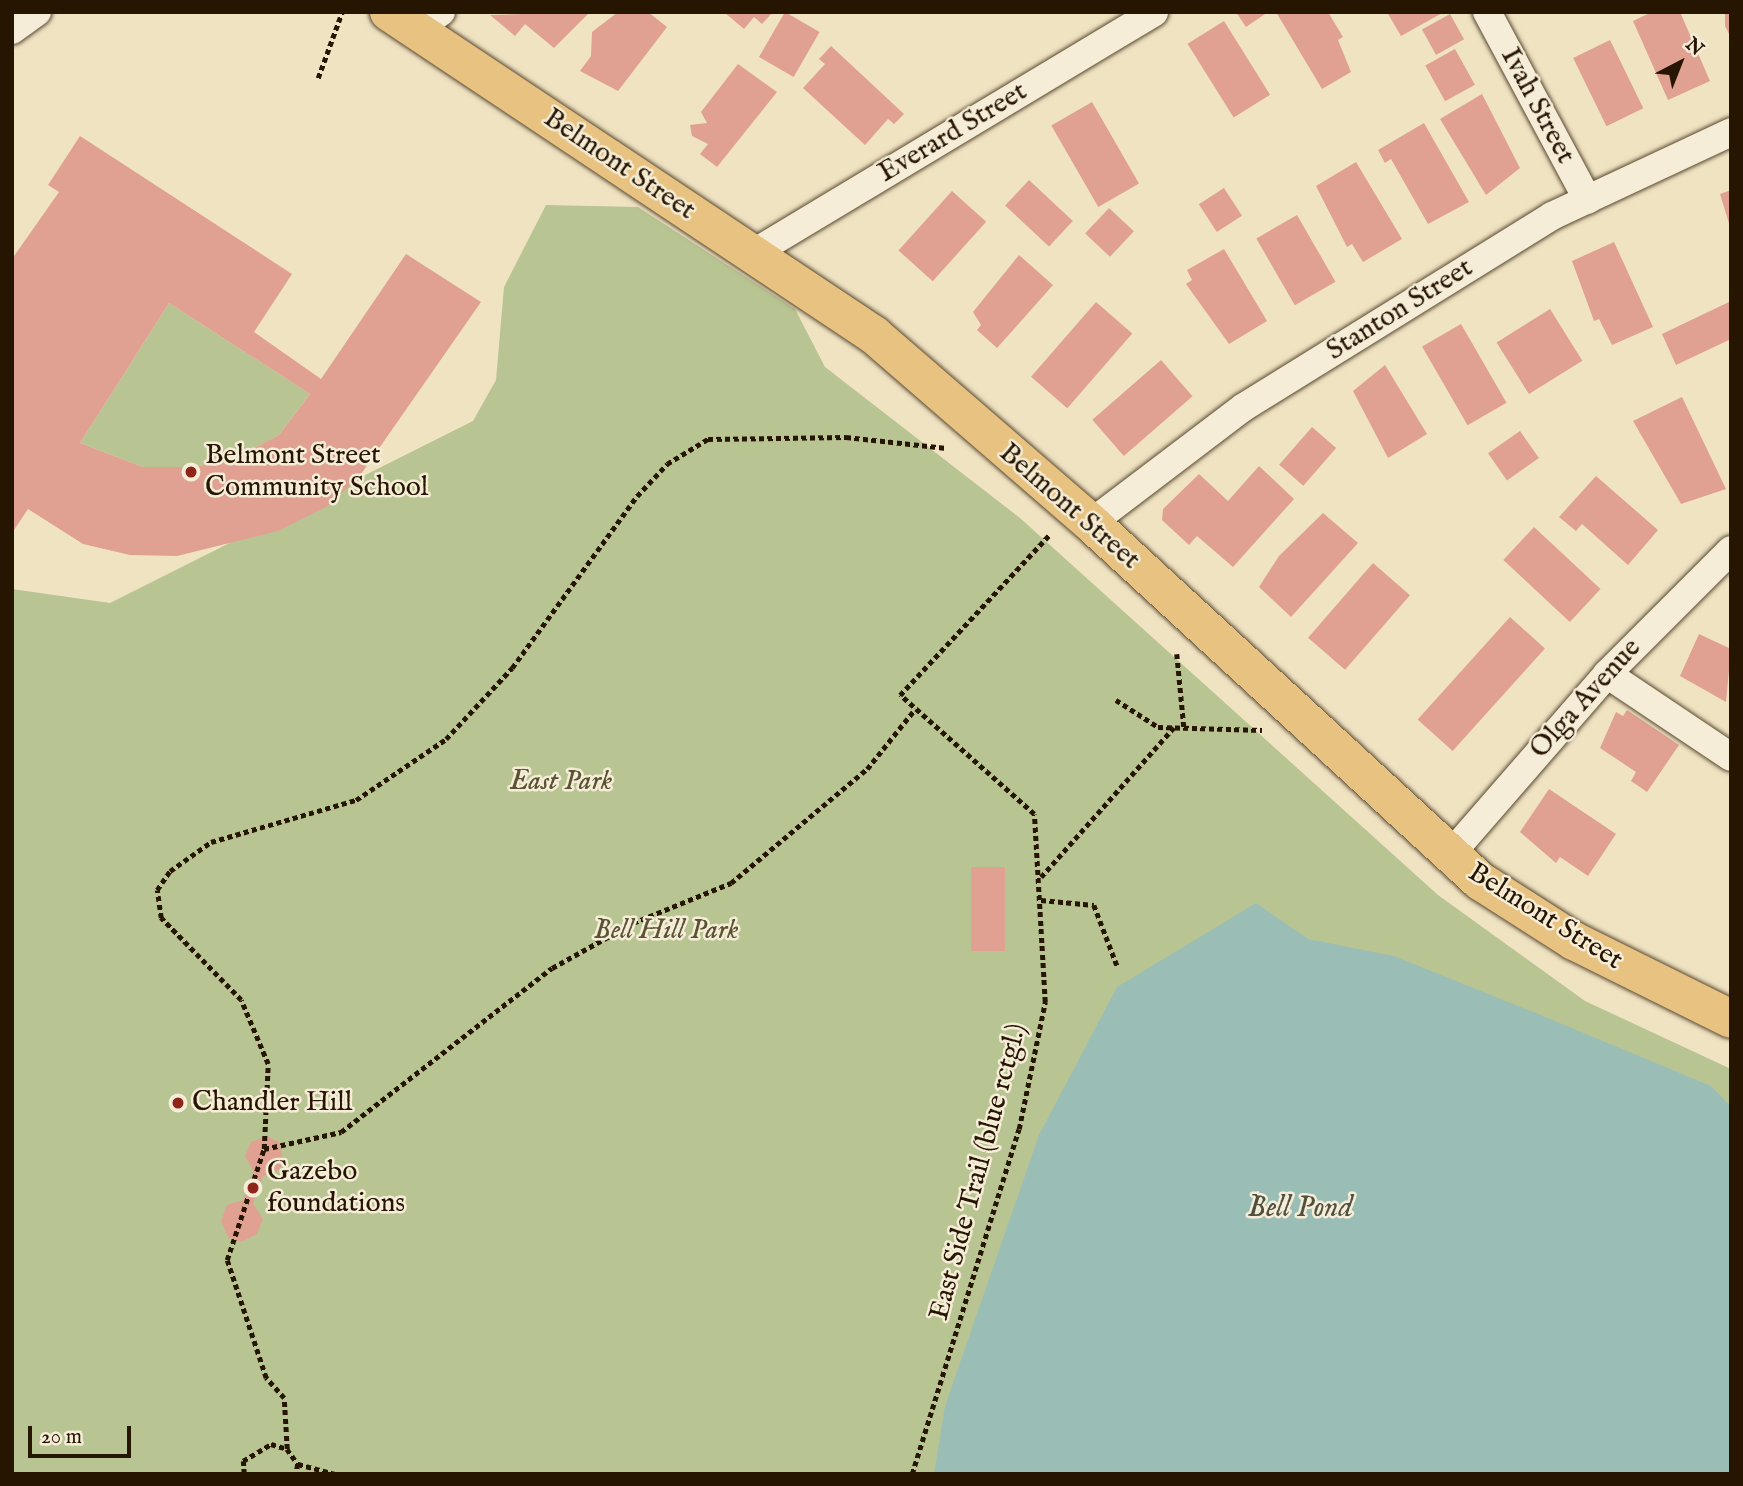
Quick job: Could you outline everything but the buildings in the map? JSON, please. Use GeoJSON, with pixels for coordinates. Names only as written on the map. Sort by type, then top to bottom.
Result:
{"type":"FeatureCollection","features":[{"type":"Feature","properties":{"kind":"highway","name":"Belmont Street"},"geometry":{"type":"LineString","coordinates":[[415,18],[752,254],[874,335],[1091,523],[1449,856],[1574,942],[1731,1019]]}},
{"type":"Feature","properties":{"kind":"street"},"geometry":{"type":"LineString","coordinates":[[12,30],[37,12]]}},
{"type":"Feature","properties":{"kind":"street","name":"Everard Street"},"geometry":{"type":"LineString","coordinates":[[752,254],[1154,12]]}},
{"type":"Feature","properties":{"kind":"street","name":"Ivah Street"},"geometry":{"type":"LineString","coordinates":[[1487,12],[1588,200]]}},
{"type":"Feature","properties":{"kind":"street","name":"Stanton Street"},"geometry":{"type":"LineString","coordinates":[[1091,523],[1244,407],[1588,200],[1731,132]]}},
{"type":"Feature","properties":{"kind":"street","name":"Olga Avenue"},"geometry":{"type":"LineString","coordinates":[[1449,856],[1607,674],[1731,550]]}},
{"type":"Feature","properties":{"kind":"street"},"geometry":{"type":"LineString","coordinates":[[1607,674],[1731,757]]}},
{"type":"Feature","properties":{"kind":"path"},"geometry":{"type":"LineString","coordinates":[[318,78],[342,12]]}},
{"type":"Feature","properties":{"kind":"path"},"geometry":{"type":"LineString","coordinates":[[335,1474],[298,1464],[287,1449],[284,1398],[266,1378],[227,1260],[264,1149],[268,1064],[241,1000],[161,918],[157,890],[170,871],[211,842],[356,800],[446,739],[512,668],[637,496],[667,464],[708,439],[846,437],[957,448]]}},
{"type":"Feature","properties":{"kind":"path"},"geometry":{"type":"LineString","coordinates":[[264,1149],[341,1132],[552,968],[633,923],[731,883],[867,769],[915,709],[900,695],[1050,532]]}},
{"type":"Feature","properties":{"kind":"path"},"geometry":{"type":"LineString","coordinates":[[1177,649],[1184,727]]}},
{"type":"Feature","properties":{"kind":"path"},"geometry":{"type":"LineString","coordinates":[[1116,700],[1158,727],[1267,730]]}},
{"type":"Feature","properties":{"kind":"path","name":"East Side Trail (blue rctgl.)"},"geometry":{"type":"LineString","coordinates":[[912,1474],[1024,1104],[1045,1002],[1041,877],[1034,814],[915,709]]}},
{"type":"Feature","properties":{"kind":"path"},"geometry":{"type":"LineString","coordinates":[[1041,877],[1174,727]]}},
{"type":"Feature","properties":{"kind":"path"},"geometry":{"type":"LineString","coordinates":[[1041,901],[1094,905],[1118,968]]}},
{"type":"Feature","properties":{"kind":"path"},"geometry":{"type":"LineString","coordinates":[[244,1474],[243,1461],[252,1451],[271,1444],[287,1449]]}},
{"type":"Feature","properties":{"kind":"path"},"geometry":{"type":"LineString","coordinates":[[296,1474],[298,1464]]}},
{"type":"Feature","properties":{"kind":"green space","name":"Bell Hill Park"},"geometry":{"type":"Polygon","coordinates":[[[546,205],[638,207],[795,309],[825,367],[1020,518],[1438,895],[1585,1001],[1731,1069],[1731,1474],[12,1474],[12,589],[110,603],[473,421],[496,380],[504,287],[546,205]]]}},
{"type":"Feature","properties":{"kind":"green space"},"geometry":{"type":"Polygon","coordinates":[[[169,303],[310,394],[279,435],[236,458],[194,467],[143,467],[80,443],[169,303]]]}},
{"type":"Feature","properties":{"kind":"water","name":"Bell Pond"},"geometry":{"type":"Polygon","coordinates":[[[1256,903],[1308,939],[1394,956],[1711,1086],[1731,1107],[1731,1474],[934,1474],[945,1406],[1039,1135],[1117,987],[1256,903]]]}},
{"type":"Feature","properties":{"kind":"place","name":"Belmont Street Community School"},"geometry":{"type":"Point","coordinates":[191,472]}},
{"type":"Feature","properties":{"kind":"place","name":"Chandler Hill"},"geometry":{"type":"Point","coordinates":[178,1103]}},
{"type":"Feature","properties":{"kind":"place","name":"Gazebo foundations"},"geometry":{"type":"Point","coordinates":[253,1188]}},
{"type":"Feature","properties":{"kind":"park label","name":"East Park"},"geometry":{"type":"Point","coordinates":[561,782]}}]}
